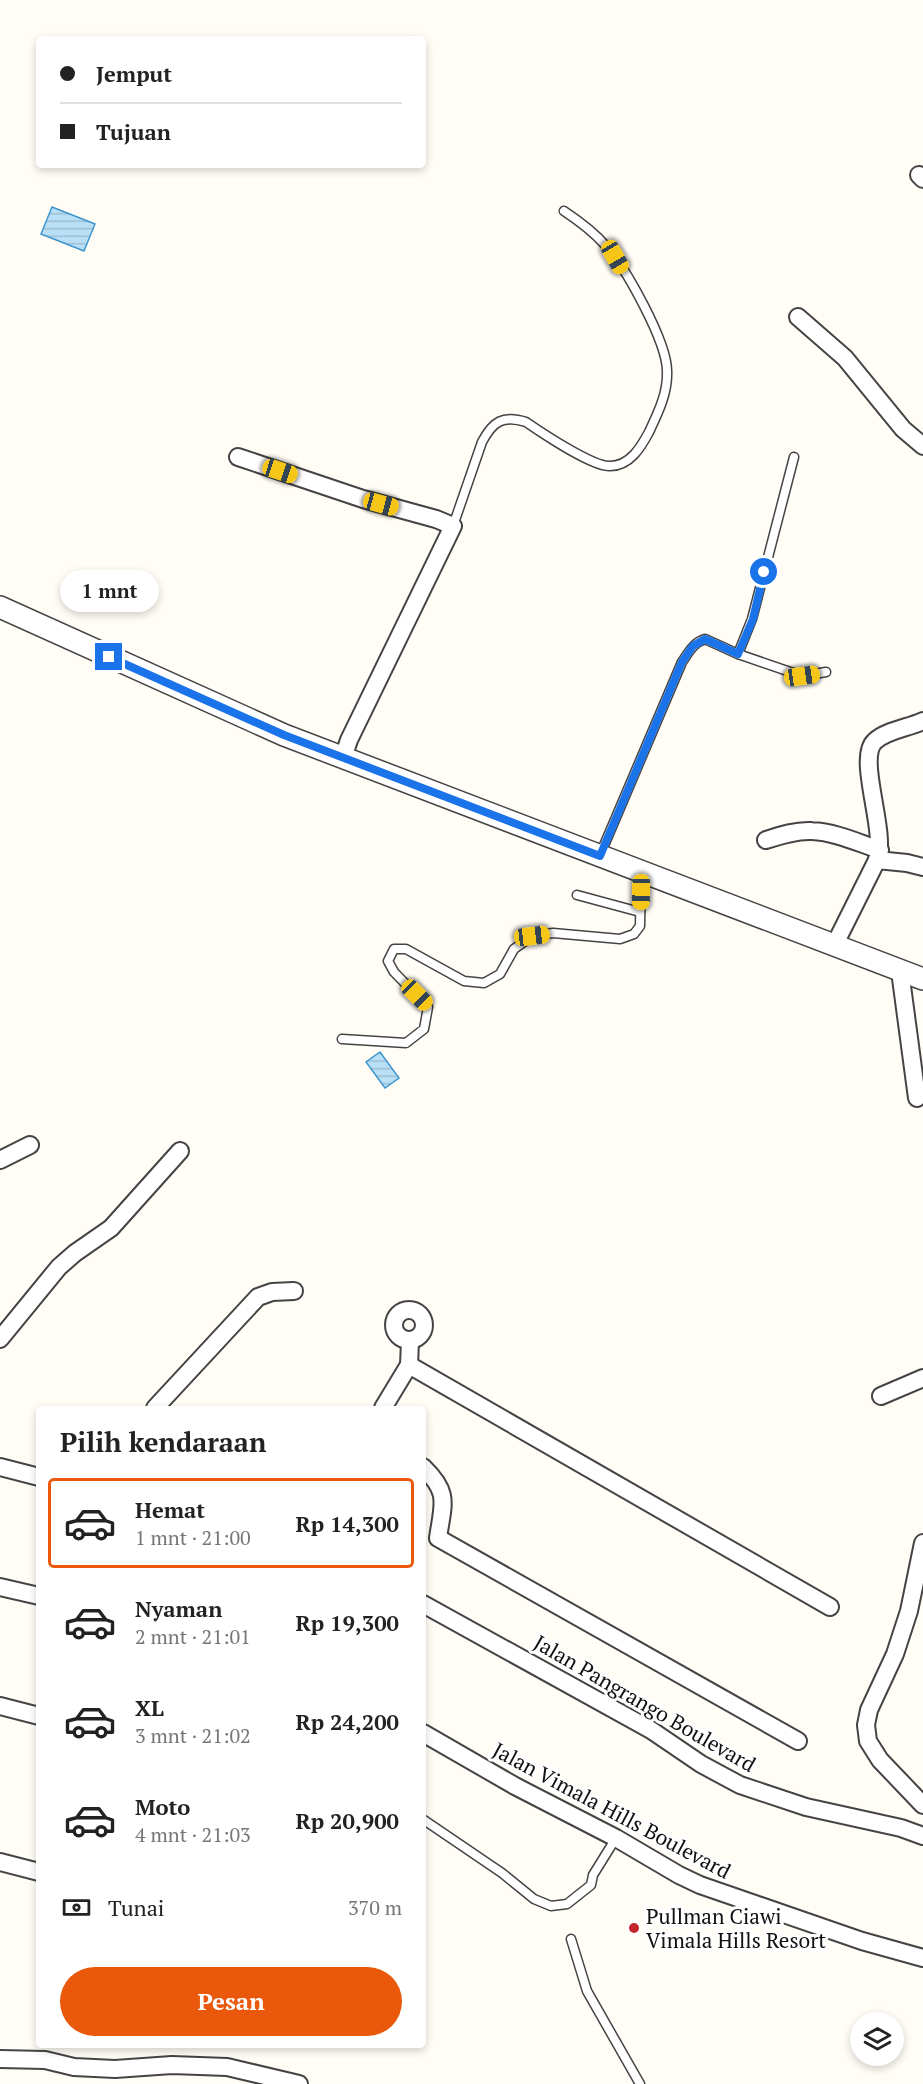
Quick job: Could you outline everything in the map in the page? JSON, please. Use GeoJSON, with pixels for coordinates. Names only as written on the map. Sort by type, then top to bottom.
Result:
{"type":"FeatureCollection","features":[{"type":"Feature","properties":{"kind":"street"},"geometry":{"type":"LineString","coordinates":[[798,317],[845,358],[903,429],[923,446]]}},
{"type":"Feature","properties":{"kind":"street"},"geometry":{"type":"LineString","coordinates":[[238,457],[453,526],[349,740],[343,758]]}},
{"type":"Feature","properties":{"kind":"street"},"geometry":{"type":"LineString","coordinates":[[0,608],[284,735],[923,979]]}},
{"type":"Feature","properties":{"kind":"street"},"geometry":{"type":"LineString","coordinates":[[834,946],[879,855],[880,834],[869,773],[869,751],[872,744],[882,736],[923,721]]}},
{"type":"Feature","properties":{"kind":"street"},"geometry":{"type":"LineString","coordinates":[[766,840],[785,834],[814,831],[879,855],[923,867]]}},
{"type":"Feature","properties":{"kind":"street"},"geometry":{"type":"LineString","coordinates":[[900,971],[917,1098]]}},
{"type":"Feature","properties":{"kind":"street"},"geometry":{"type":"LineString","coordinates":[[0,1160],[30,1145]]}},
{"type":"Feature","properties":{"kind":"street"},"geometry":{"type":"LineString","coordinates":[[0,1339],[59,1267],[111,1228],[180,1151]]}},
{"type":"Feature","properties":{"kind":"street"},"geometry":{"type":"LineString","coordinates":[[158,1406],[258,1297],[272,1292],[294,1291]]}},
{"type":"Feature","properties":{"kind":"street"},"geometry":{"type":"LineString","coordinates":[[384,1406],[409,1365],[410,1341]]}},
{"type":"Feature","properties":{"kind":"street"},"geometry":{"type":"LineString","coordinates":[[409,1365],[830,1607]]}},
{"type":"Feature","properties":{"kind":"street"},"geometry":{"type":"LineString","coordinates":[[881,1396],[923,1378]]}},
{"type":"Feature","properties":{"kind":"street"},"geometry":{"type":"LineString","coordinates":[[0,1467],[36,1476]]}},
{"type":"Feature","properties":{"kind":"street"},"geometry":{"type":"LineString","coordinates":[[426,1470],[436,1480],[444,1496],[438,1538],[798,1741]]}},
{"type":"Feature","properties":{"kind":"street"},"geometry":{"type":"LineString","coordinates":[[923,1543],[909,1611],[895,1654],[869,1710],[866,1725],[868,1741],[880,1760],[923,1806]]}},
{"type":"Feature","properties":{"kind":"street"},"geometry":{"type":"LineString","coordinates":[[0,1587],[36,1595]]}},
{"type":"Feature","properties":{"kind":"street","name":"Jalan Pangrango Boulevard"},"geometry":{"type":"LineString","coordinates":[[426,1606],[651,1730],[701,1764],[740,1785],[806,1807],[901,1828],[923,1836]]}},
{"type":"Feature","properties":{"kind":"street"},"geometry":{"type":"LineString","coordinates":[[0,1706],[36,1715]]}},
{"type":"Feature","properties":{"kind":"street","name":"Jalan Vimala Hills Boulevard"},"geometry":{"type":"LineString","coordinates":[[426,1735],[515,1786],[616,1838],[679,1875],[726,1896],[862,1941],[923,1958]]}},
{"type":"Feature","properties":{"kind":"street"},"geometry":{"type":"LineString","coordinates":[[0,1862],[36,1871]]}},
{"type":"Feature","properties":{"kind":"street"},"geometry":{"type":"LineString","coordinates":[[0,2059],[45,2060],[74,2067],[115,2069],[172,2065],[227,2067],[299,2084]]}},
{"type":"Feature","properties":{"kind":"lane"},"geometry":{"type":"LineString","coordinates":[[453,526],[482,442],[488,431],[501,420],[514,419],[526,422],[594,462],[612,467],[629,459],[637,452],[656,418],[664,397],[667,372],[665,355],[658,334],[615,257],[597,236],[564,211]]}},
{"type":"Feature","properties":{"kind":"lane"},"geometry":{"type":"LineString","coordinates":[[738,654],[753,619],[794,457]]}},
{"type":"Feature","properties":{"kind":"lane"},"geometry":{"type":"LineString","coordinates":[[600,856],[682,662],[698,642],[705,639],[738,654],[802,676],[826,672]]}},
{"type":"Feature","properties":{"kind":"lane"},"geometry":{"type":"LineString","coordinates":[[342,1039],[406,1043],[423,1029],[428,1007],[394,972],[388,961],[394,949],[406,949],[464,981],[484,983],[500,974],[514,949],[532,936],[553,933],[620,939],[634,934],[640,926],[641,872]]}},
{"type":"Feature","properties":{"kind":"lane"},"geometry":{"type":"LineString","coordinates":[[577,895],[640,912]]}},
{"type":"Feature","properties":{"kind":"lane"},"geometry":{"type":"LineString","coordinates":[[426,1821],[534,1899],[551,1906],[567,1904],[591,1885],[593,1875],[616,1838]]}},
{"type":"Feature","properties":{"kind":"lane"},"geometry":{"type":"LineString","coordinates":[[571,1939],[587,1991],[639,2084]]}},
{"type":"Feature","properties":{"kind":"water"},"geometry":{"type":"Polygon","coordinates":[[[52,207],[95,224],[84,251],[41,234],[52,207]]]}},
{"type":"Feature","properties":{"kind":"water"},"geometry":{"type":"Polygon","coordinates":[[[380,1052],[399,1078],[385,1088],[366,1062],[380,1052]]]}},
{"type":"Feature","properties":{"kind":"place","name":"Pullman Ciawi Vimala Hills Resort"},"geometry":{"type":"Point","coordinates":[634,1928]}},
{"type":"Feature","properties":{"kind":"route"},"geometry":{"type":"LineString","coordinates":[[109,657],[284,735],[600,856],[682,662],[693,646],[705,639],[738,654],[753,619],[764,572]]}}]}
